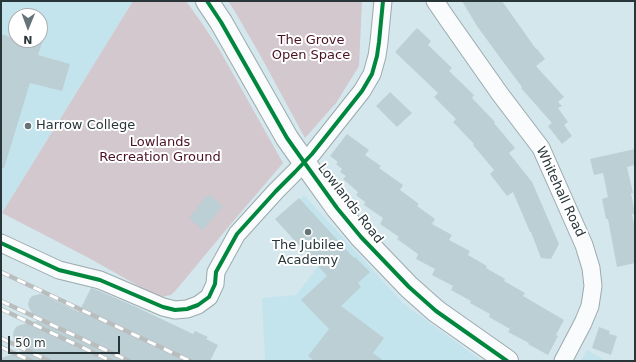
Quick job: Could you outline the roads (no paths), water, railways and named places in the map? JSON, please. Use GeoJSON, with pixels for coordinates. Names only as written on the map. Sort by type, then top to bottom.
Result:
{"type":"FeatureCollection","features":[{"type":"Feature","properties":{"kind":"main road","name":"Lowlands Road"},"geometry":{"type":"LineString","coordinates":[[207,1],[221,22],[287,138],[337,208],[361,237],[409,287],[436,311],[508,361]]}},
{"type":"Feature","properties":{"kind":"street"},"geometry":{"type":"LineString","coordinates":[[1,243],[59,270],[100,280],[163,307],[176,310],[187,309],[198,305],[209,297],[215,284],[216,272],[237,234],[304,162],[362,91],[372,74],[377,56],[383,1]]}},
{"type":"Feature","properties":{"kind":"street","name":"Whitehall Road"},"geometry":{"type":"LineString","coordinates":[[436,1],[500,94],[541,148],[584,244],[591,268],[593,286],[590,306],[580,330],[563,361]]}},
{"type":"Feature","properties":{"kind":"railway"},"geometry":{"type":"LineString","coordinates":[[1,272],[190,361]]}},
{"type":"Feature","properties":{"kind":"railway"},"geometry":{"type":"LineString","coordinates":[[1,301],[129,361]]}},
{"type":"Feature","properties":{"kind":"railway"},"geometry":{"type":"LineString","coordinates":[[1,309],[111,361]]}},
{"type":"Feature","properties":{"kind":"railway"},"geometry":{"type":"LineString","coordinates":[[1,338],[49,361]]}},
{"type":"Feature","properties":{"kind":"railway"},"geometry":{"type":"LineString","coordinates":[[1,347],[31,361]]}},
{"type":"Feature","properties":{"kind":"place","name":"Harrow College"},"geometry":{"type":"Point","coordinates":[28,126]}},
{"type":"Feature","properties":{"kind":"place","name":"The Jubilee Academy"},"geometry":{"type":"Point","coordinates":[308,232]}},
{"type":"Feature","properties":{"kind":"park label","name":"The Grove Open Space"},"geometry":{"type":"Point","coordinates":[311,48]}},
{"type":"Feature","properties":{"kind":"park label","name":"Lowlands Recreation Ground"},"geometry":{"type":"Point","coordinates":[160,150]}}]}
